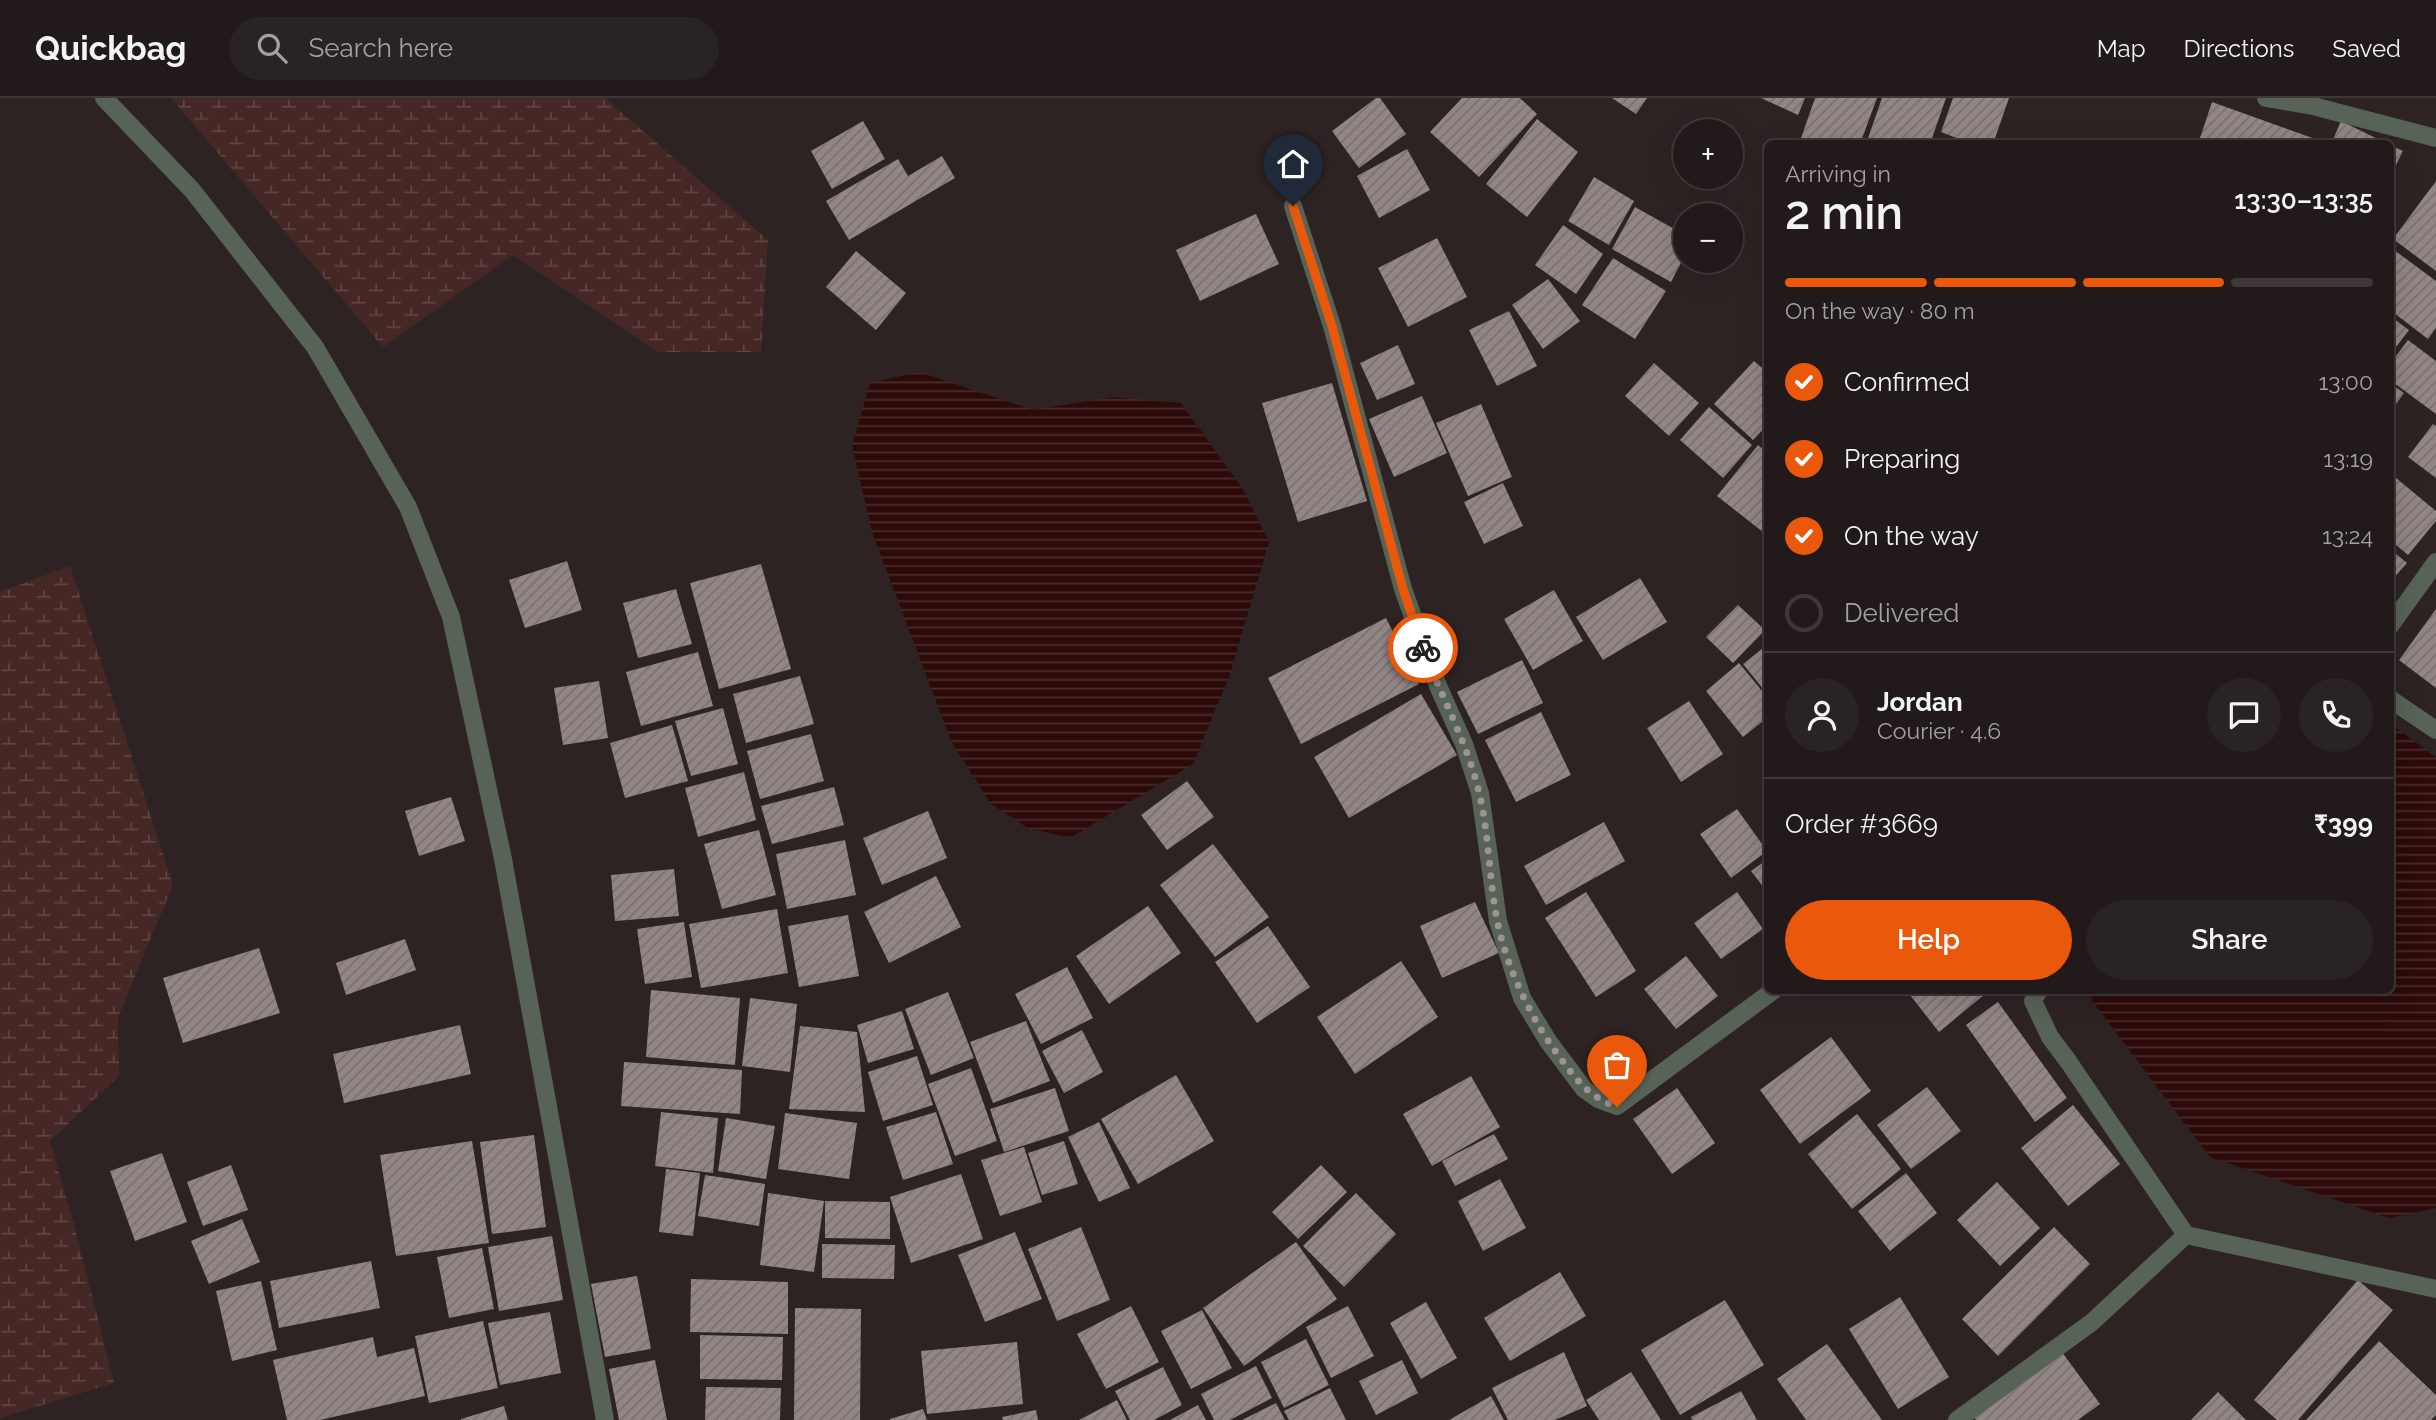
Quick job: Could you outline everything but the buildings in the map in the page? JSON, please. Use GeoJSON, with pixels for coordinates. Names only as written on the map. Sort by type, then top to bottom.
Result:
{"type":"FeatureCollection","features":[{"type":"Feature","properties":{"kind":"street"},"geometry":{"type":"LineString","coordinates":[[104,98],[192,190],[315,347],[408,506],[451,617],[503,859],[606,1420]]}},
{"type":"Feature","properties":{"kind":"street"},"geometry":{"type":"LineString","coordinates":[[2266,98],[2308,102],[2436,138]]}},
{"type":"Feature","properties":{"kind":"street"},"geometry":{"type":"LineString","coordinates":[[1293,206],[1332,326],[1403,589],[1438,686],[1464,744],[1480,793],[1501,932],[1522,998],[1548,1041],[1584,1089],[1598,1100],[1617,1107],[1769,994]]}},
{"type":"Feature","properties":{"kind":"street"},"geometry":{"type":"LineString","coordinates":[[2394,620],[2436,562]]}},
{"type":"Feature","properties":{"kind":"street"},"geometry":{"type":"LineString","coordinates":[[2394,702],[2436,730]]}},
{"type":"Feature","properties":{"kind":"street"},"geometry":{"type":"LineString","coordinates":[[2037,994],[2033,1000],[2050,1037],[2186,1235],[2436,1289]]}},
{"type":"Feature","properties":{"kind":"street"},"geometry":{"type":"LineString","coordinates":[[1957,1420],[2091,1323],[2186,1235]]}},
{"type":"Feature","properties":{"kind":"green space"},"geometry":{"type":"Polygon","coordinates":[[[171,98],[605,98],[768,240],[761,352],[658,352],[513,255],[383,347],[171,98]]]}},
{"type":"Feature","properties":{"kind":"green space"},"geometry":{"type":"Polygon","coordinates":[[[70,566],[173,885],[118,1017],[119,1076],[50,1141],[114,1383],[0,1418],[0,592],[70,566]]]}},
{"type":"Feature","properties":{"kind":"shaded area"},"geometry":{"type":"Polygon","coordinates":[[[919,372],[1033,410],[1113,397],[1181,403],[1244,491],[1269,542],[1229,677],[1193,764],[1070,838],[1028,828],[991,804],[951,741],[872,532],[852,446],[870,383],[919,372]]]}},
{"type":"Feature","properties":{"kind":"shaded area"},"geometry":{"type":"Polygon","coordinates":[[[2394,726],[2436,757],[2436,1208],[2389,1218],[2210,1157],[2093,1002],[2090,994],[2394,994],[2394,726]]]}},
{"type":"Feature","properties":{"kind":"way so far"},"geometry":{"type":"LineString","coordinates":[[1423,648],[1464,744],[1480,793],[1498,921],[1522,998],[1548,1041],[1584,1089],[1598,1100],[1617,1107]]}},
{"type":"Feature","properties":{"kind":"route"},"geometry":{"type":"LineString","coordinates":[[1293,206],[1332,326],[1403,589],[1423,648]]}}]}
